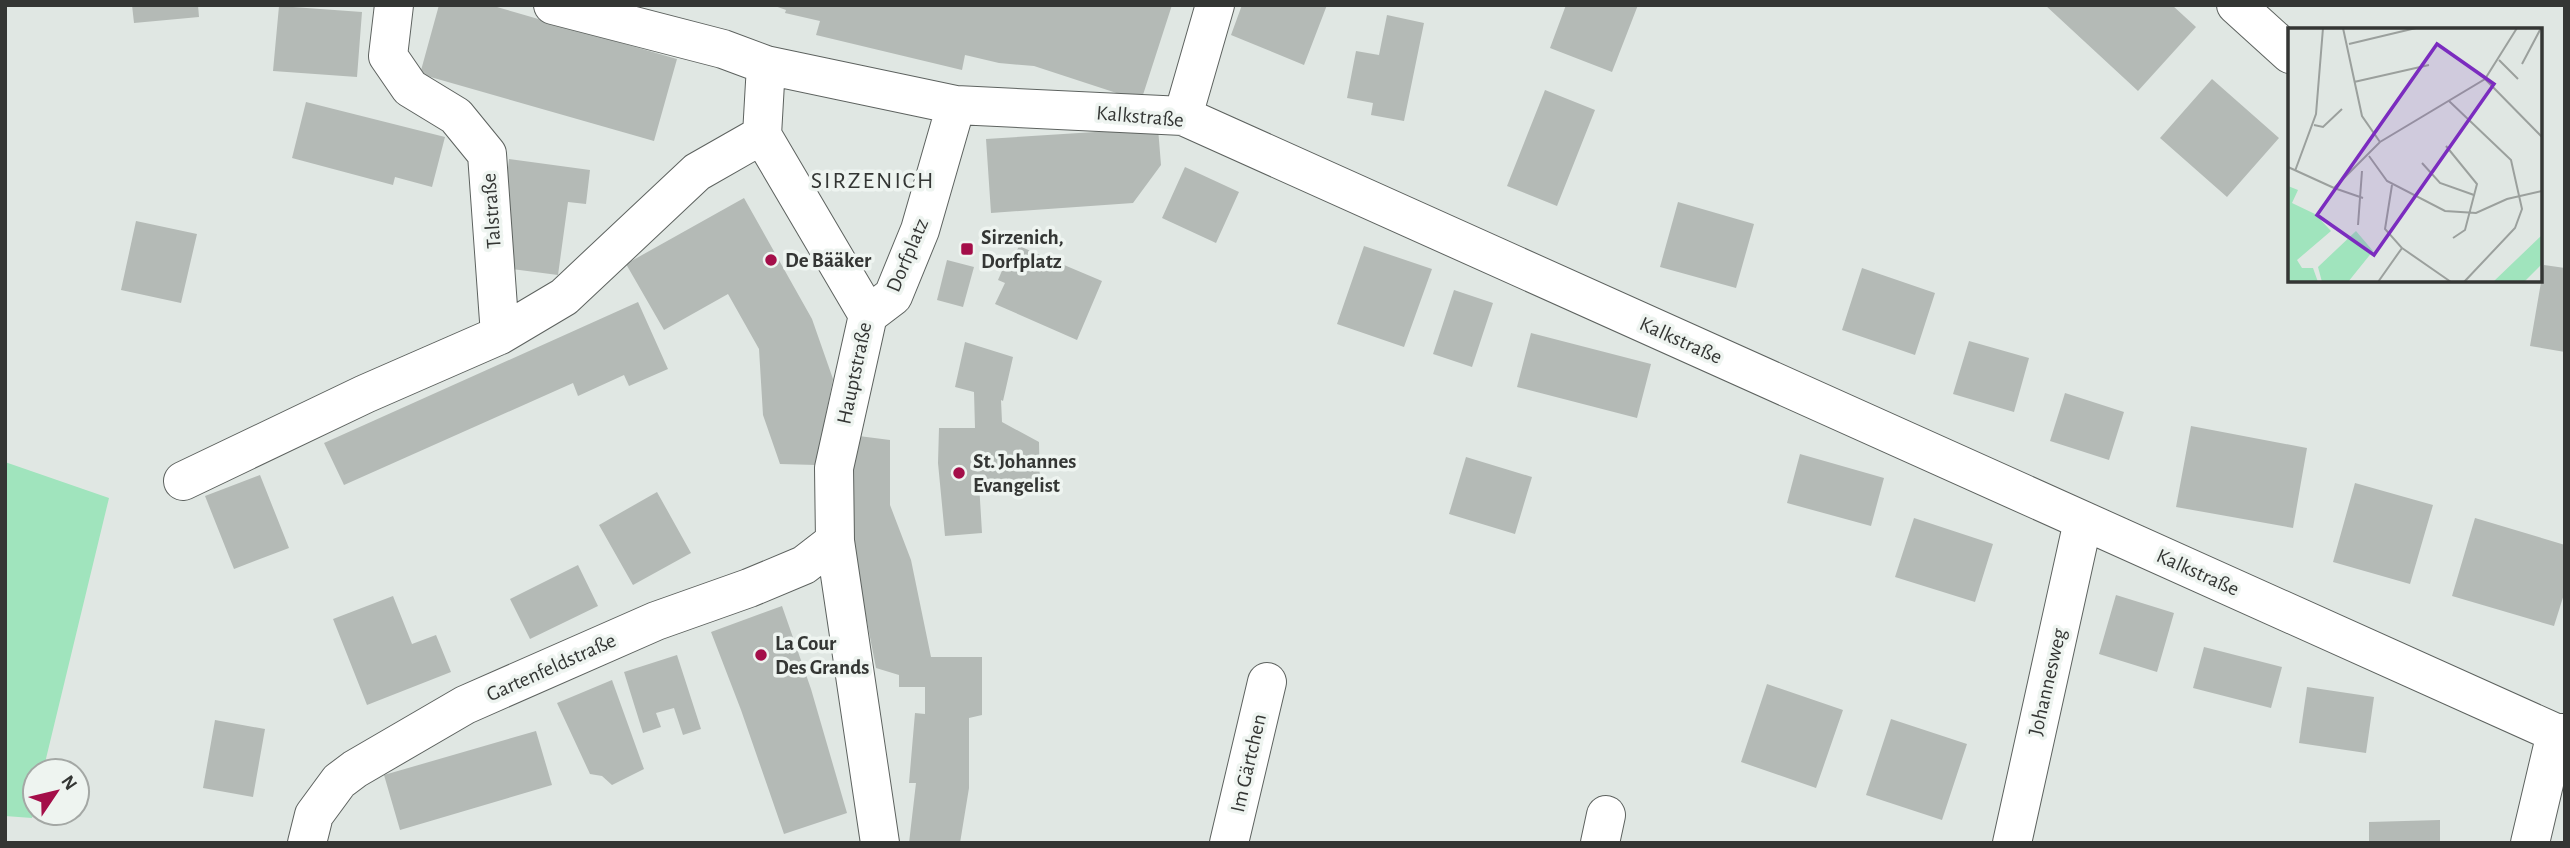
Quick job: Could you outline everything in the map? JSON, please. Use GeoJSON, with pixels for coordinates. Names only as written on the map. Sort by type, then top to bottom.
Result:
{"type":"FeatureCollection","features":[{"type":"Feature","properties":{"kind":"street","name":"Talstraße"},"geometry":{"type":"LineString","coordinates":[[394,5],[387,56],[410,88],[456,117],[487,154],[500,335]]}},
{"type":"Feature","properties":{"kind":"street"},"geometry":{"type":"LineString","coordinates":[[183,481],[365,394],[500,335],[564,298],[697,172],[762,135],[766,65],[723,49],[553,5]]}},
{"type":"Feature","properties":{"kind":"street"},"geometry":{"type":"LineString","coordinates":[[1183,116],[1215,5]]}},
{"type":"Feature","properties":{"kind":"street"},"geometry":{"type":"LineString","coordinates":[[2236,5],[2288,52]]}},
{"type":"Feature","properties":{"kind":"street","name":"Kalkstraße"},"geometry":{"type":"LineString","coordinates":[[766,65],[956,105],[1183,116],[2561,733]]}},
{"type":"Feature","properties":{"kind":"street","name":"Dorfplatz"},"geometry":{"type":"LineString","coordinates":[[867,315],[893,296],[920,230],[956,105]]}},
{"type":"Feature","properties":{"kind":"street","name":"Hauptstraße"},"geometry":{"type":"LineString","coordinates":[[762,135],[867,315],[834,468],[835,541],[880,843]]}},
{"type":"Feature","properties":{"kind":"street","name":"Johannesweg"},"geometry":{"type":"LineString","coordinates":[[2012,843],[2083,521]]}},
{"type":"Feature","properties":{"kind":"street","name":"Gartenfeldstraße"},"geometry":{"type":"LineString","coordinates":[[307,843],[314,815],[340,781],[355,769],[465,705],[656,621],[804,565],[835,541]]}},
{"type":"Feature","properties":{"kind":"street","name":"Im Gärtchen"},"geometry":{"type":"LineString","coordinates":[[1229,843],[1267,682]]}},
{"type":"Feature","properties":{"kind":"street"},"geometry":{"type":"LineString","coordinates":[[2530,843],[2561,733]]}},
{"type":"Feature","properties":{"kind":"green space"},"geometry":{"type":"Polygon","coordinates":[[[5,462],[109,498],[46,757],[21,757],[21,817],[5,816],[5,462]]]}},
{"type":"Feature","properties":{"kind":"building"},"geometry":{"type":"Polygon","coordinates":[[[132,5],[198,5],[199,17],[134,23],[132,5]]]}},
{"type":"Feature","properties":{"kind":"building"},"geometry":{"type":"Polygon","coordinates":[[[439,5],[490,5],[677,59],[654,141],[420,74],[439,5]]]}},
{"type":"Feature","properties":{"kind":"building"},"geometry":{"type":"Polygon","coordinates":[[[772,5],[1172,5],[1141,101],[1034,66],[999,63],[965,55],[962,70],[816,35],[820,21],[785,13],[786,10],[772,5]]]}},
{"type":"Feature","properties":{"kind":"building"},"geometry":{"type":"Polygon","coordinates":[[[1242,5],[1327,5],[1304,65],[1231,35],[1242,5]]]}},
{"type":"Feature","properties":{"kind":"building"},"geometry":{"type":"Polygon","coordinates":[[[1566,5],[1638,5],[1612,72],[1550,48],[1566,5]]]}},
{"type":"Feature","properties":{"kind":"building"},"geometry":{"type":"Polygon","coordinates":[[[2045,5],[2172,5],[2196,27],[2138,91],[2045,5]]]}},
{"type":"Feature","properties":{"kind":"building"},"geometry":{"type":"Polygon","coordinates":[[[279,6],[362,12],[357,77],[273,71],[279,6]]]}},
{"type":"Feature","properties":{"kind":"building"},"geometry":{"type":"Polygon","coordinates":[[[1387,15],[1424,23],[1404,121],[1371,115],[1373,103],[1347,98],[1356,51],[1379,55],[1387,15]]]}},
{"type":"Feature","properties":{"kind":"building"},"geometry":{"type":"Polygon","coordinates":[[[2212,79],[2279,138],[2227,197],[2160,138],[2212,79]]]}},
{"type":"Feature","properties":{"kind":"building"},"geometry":{"type":"Polygon","coordinates":[[[1545,90],[1595,110],[1557,206],[1507,186],[1545,90]]]}},
{"type":"Feature","properties":{"kind":"building"},"geometry":{"type":"Polygon","coordinates":[[[306,102],[445,137],[432,187],[395,177],[393,185],[292,158],[306,102]]]}},
{"type":"Feature","properties":{"kind":"building"},"geometry":{"type":"Polygon","coordinates":[[[1158,128],[1161,165],[1133,203],[991,213],[986,139],[1158,128]]]}},
{"type":"Feature","properties":{"kind":"building"},"geometry":{"type":"Polygon","coordinates":[[[509,159],[590,170],[586,204],[568,202],[558,275],[496,267],[509,159]]]}},
{"type":"Feature","properties":{"kind":"building"},"geometry":{"type":"Polygon","coordinates":[[[1185,167],[1239,192],[1216,243],[1162,218],[1185,167]]]}},
{"type":"Feature","properties":{"kind":"building"},"geometry":{"type":"Polygon","coordinates":[[[744,198],[812,319],[833,379],[816,465],[780,464],[763,415],[759,349],[728,294],[664,330],[626,264],[744,198]]]}},
{"type":"Feature","properties":{"kind":"building"},"geometry":{"type":"Polygon","coordinates":[[[1678,202],[1754,224],[1736,288],[1660,267],[1678,202]]]}},
{"type":"Feature","properties":{"kind":"building"},"geometry":{"type":"Polygon","coordinates":[[[136,221],[197,234],[181,303],[121,290],[136,221]]]}},
{"type":"Feature","properties":{"kind":"building"},"geometry":{"type":"Polygon","coordinates":[[[1019,246],[1102,281],[1077,340],[995,304],[1005,283],[998,280],[1004,266],[1009,268],[1019,246]]]}},
{"type":"Feature","properties":{"kind":"building"},"geometry":{"type":"Polygon","coordinates":[[[1364,246],[1432,269],[1404,347],[1337,324],[1364,246]]]}},
{"type":"Feature","properties":{"kind":"building"},"geometry":{"type":"Polygon","coordinates":[[[947,260],[974,267],[963,307],[937,300],[947,260]]]}},
{"type":"Feature","properties":{"kind":"building"},"geometry":{"type":"Polygon","coordinates":[[[2544,265],[2565,268],[2565,352],[2530,346],[2544,265]]]}},
{"type":"Feature","properties":{"kind":"building"},"geometry":{"type":"Polygon","coordinates":[[[1862,268],[1935,293],[1915,355],[1842,330],[1862,268]]]}},
{"type":"Feature","properties":{"kind":"building"},"geometry":{"type":"Polygon","coordinates":[[[1454,290],[1493,303],[1472,367],[1433,354],[1454,290]]]}},
{"type":"Feature","properties":{"kind":"building"},"geometry":{"type":"Polygon","coordinates":[[[638,302],[668,369],[629,386],[624,375],[578,396],[573,383],[344,485],[324,443],[638,302]]]}},
{"type":"Feature","properties":{"kind":"building"},"geometry":{"type":"Polygon","coordinates":[[[1531,333],[1651,364],[1637,418],[1517,387],[1531,333]]]}},
{"type":"Feature","properties":{"kind":"building"},"geometry":{"type":"Polygon","coordinates":[[[1969,341],[2029,358],[2014,412],[1953,394],[1969,341]]]}},
{"type":"Feature","properties":{"kind":"building"},"geometry":{"type":"Polygon","coordinates":[[[965,342],[1013,357],[1003,401],[1001,400],[1002,422],[1039,442],[1040,492],[1002,493],[1002,482],[979,483],[982,533],[945,536],[938,463],[939,428],[975,428],[974,392],[955,387],[965,342]]]}},
{"type":"Feature","properties":{"kind":"building"},"geometry":{"type":"Polygon","coordinates":[[[2065,393],[2124,412],[2109,460],[2050,441],[2065,393]]]}},
{"type":"Feature","properties":{"kind":"building"},"geometry":{"type":"Polygon","coordinates":[[[2191,426],[2307,448],[2293,528],[2176,507],[2191,426]]]}},
{"type":"Feature","properties":{"kind":"building"},"geometry":{"type":"Polygon","coordinates":[[[851,435],[890,440],[890,505],[911,560],[931,657],[982,657],[982,715],[969,718],[969,788],[960,843],[909,843],[916,783],[909,783],[915,713],[925,714],[925,687],[899,687],[899,675],[876,668],[857,570],[851,512],[851,435]]]}},
{"type":"Feature","properties":{"kind":"building"},"geometry":{"type":"Polygon","coordinates":[[[1800,454],[1884,478],[1871,526],[1787,503],[1800,454]]]}},
{"type":"Feature","properties":{"kind":"building"},"geometry":{"type":"Polygon","coordinates":[[[1466,457],[1532,477],[1515,534],[1449,514],[1466,457]]]}},
{"type":"Feature","properties":{"kind":"building"},"geometry":{"type":"Polygon","coordinates":[[[260,475],[289,548],[234,569],[205,496],[260,475]]]}},
{"type":"Feature","properties":{"kind":"building"},"geometry":{"type":"Polygon","coordinates":[[[2355,483],[2433,505],[2410,584],[2333,562],[2355,483]]]}},
{"type":"Feature","properties":{"kind":"building"},"geometry":{"type":"Polygon","coordinates":[[[657,492],[691,553],[633,585],[599,525],[657,492]]]}},
{"type":"Feature","properties":{"kind":"building"},"geometry":{"type":"Polygon","coordinates":[[[1914,518],[1993,544],[1975,602],[1895,577],[1914,518]]]}},
{"type":"Feature","properties":{"kind":"building"},"geometry":{"type":"Polygon","coordinates":[[[2475,518],[2565,545],[2565,591],[2554,626],[2452,596],[2475,518]]]}},
{"type":"Feature","properties":{"kind":"building"},"geometry":{"type":"Polygon","coordinates":[[[578,565],[598,606],[530,639],[510,599],[578,565]]]}},
{"type":"Feature","properties":{"kind":"building"},"geometry":{"type":"Polygon","coordinates":[[[2116,595],[2174,613],[2157,672],[2099,654],[2116,595]]]}},
{"type":"Feature","properties":{"kind":"building"},"geometry":{"type":"Polygon","coordinates":[[[393,596],[412,644],[436,635],[451,672],[367,705],[333,619],[393,596]]]}},
{"type":"Feature","properties":{"kind":"building"},"geometry":{"type":"Polygon","coordinates":[[[782,606],[811,689],[847,813],[784,834],[711,632],[782,606]]]}},
{"type":"Feature","properties":{"kind":"building"},"geometry":{"type":"Polygon","coordinates":[[[2204,647],[2282,667],[2271,708],[2193,688],[2204,647]]]}},
{"type":"Feature","properties":{"kind":"building"},"geometry":{"type":"Polygon","coordinates":[[[677,655],[701,729],[683,735],[674,708],[656,713],[661,727],[643,733],[624,672],[677,655]]]}},
{"type":"Feature","properties":{"kind":"building"},"geometry":{"type":"Polygon","coordinates":[[[612,680],[644,769],[612,785],[602,776],[590,774],[557,703],[612,680]]]}},
{"type":"Feature","properties":{"kind":"building"},"geometry":{"type":"Polygon","coordinates":[[[1767,684],[1843,710],[1816,788],[1741,762],[1767,684]]]}},
{"type":"Feature","properties":{"kind":"building"},"geometry":{"type":"Polygon","coordinates":[[[2307,687],[2374,697],[2366,753],[2299,743],[2307,687]]]}},
{"type":"Feature","properties":{"kind":"building"},"geometry":{"type":"Polygon","coordinates":[[[1891,719],[1967,744],[1942,820],[1866,795],[1891,719]]]}},
{"type":"Feature","properties":{"kind":"building"},"geometry":{"type":"Polygon","coordinates":[[[215,720],[265,729],[253,797],[203,788],[215,720]]]}},
{"type":"Feature","properties":{"kind":"building"},"geometry":{"type":"Polygon","coordinates":[[[536,731],[552,785],[400,830],[384,775],[536,731]]]}},
{"type":"Feature","properties":{"kind":"building"},"geometry":{"type":"Polygon","coordinates":[[[2440,820],[2440,843],[2369,843],[2369,822],[2440,820]]]}},
{"type":"Feature","properties":{"kind":"place","name":"Sirzenich, Dorfplatz"},"geometry":{"type":"Point","coordinates":[967,249]}},
{"type":"Feature","properties":{"kind":"place","name":"De Bääker"},"geometry":{"type":"Point","coordinates":[771,260]}},
{"type":"Feature","properties":{"kind":"place","name":"St. Johannes Evangelist"},"geometry":{"type":"Point","coordinates":[959,473]}},
{"type":"Feature","properties":{"kind":"place","name":"La Cour Des Grands"},"geometry":{"type":"Point","coordinates":[761,655]}},
{"type":"Feature","properties":{"kind":"district","name":"SIRZENICH"},"geometry":{"type":"Point","coordinates":[873,180]}}]}
